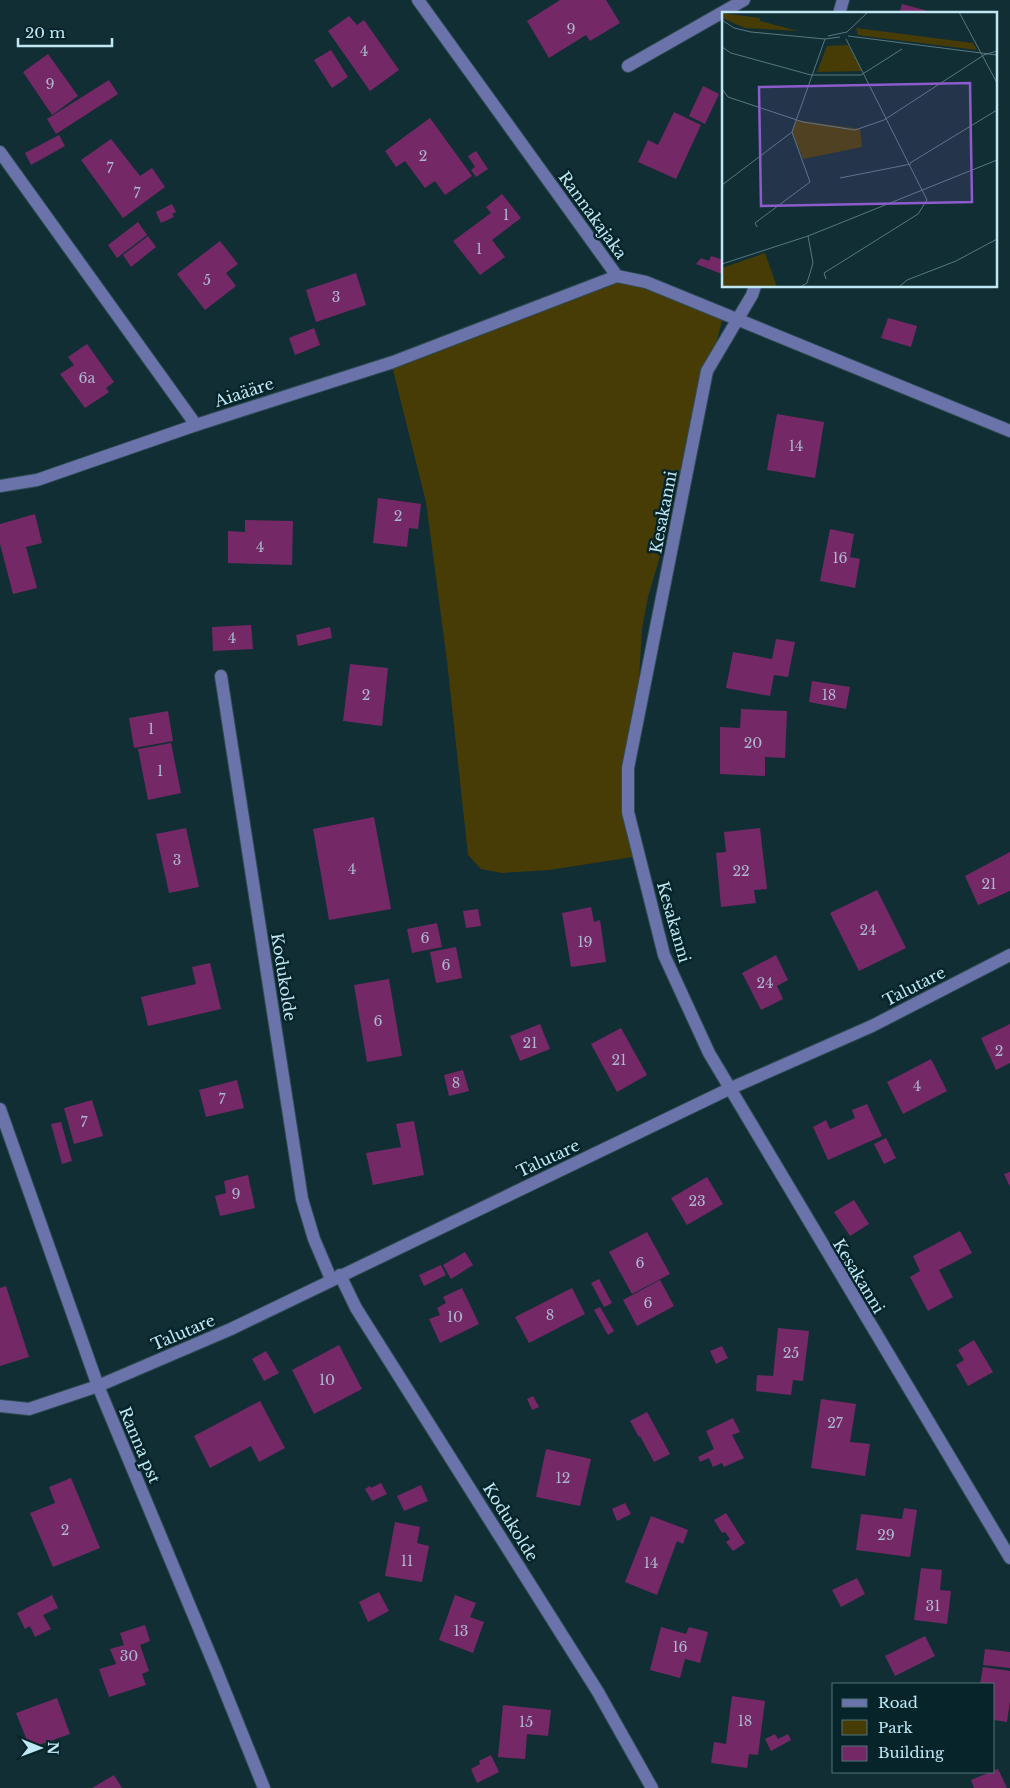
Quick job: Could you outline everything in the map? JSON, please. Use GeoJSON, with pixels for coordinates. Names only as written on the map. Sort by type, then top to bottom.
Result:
{"type":"FeatureCollection","features":[{"type":"Feature","properties":{"kind":"street","name":"Rannakajaka"},"geometry":{"type":"LineString","coordinates":[[418,0],[617,276],[646,282],[1010,431]]}},
{"type":"Feature","properties":{"kind":"street"},"geometry":{"type":"LineString","coordinates":[[723,12],[744,0]]}},
{"type":"Feature","properties":{"kind":"street"},"geometry":{"type":"LineString","coordinates":[[628,66],[722,13]]}},
{"type":"Feature","properties":{"kind":"street"},"geometry":{"type":"LineString","coordinates":[[0,152],[196,424]]}},
{"type":"Feature","properties":{"kind":"street","name":"Aiaääre"},"geometry":{"type":"LineString","coordinates":[[0,486],[37,480],[196,424],[393,362],[617,276]]}},
{"type":"Feature","properties":{"kind":"street","name":"Kesakanni"},"geometry":{"type":"LineString","coordinates":[[754,288],[708,371],[628,768],[628,812],[664,955],[708,1053],[1010,1558]]}},
{"type":"Feature","properties":{"kind":"street","name":"Kodukolde"},"geometry":{"type":"LineString","coordinates":[[221,676],[302,1199],[314,1239],[335,1277],[598,1692],[652,1788]]}},
{"type":"Feature","properties":{"kind":"street","name":"Talutare"},"geometry":{"type":"LineString","coordinates":[[0,1406],[29,1409],[98,1386],[230,1328],[729,1090],[872,1026],[1010,955]]}},
{"type":"Feature","properties":{"kind":"street","name":"Ranna pst"},"geometry":{"type":"LineString","coordinates":[[0,1109],[98,1386],[264,1788]]}},
{"type":"Feature","properties":{"kind":"green space"},"geometry":{"type":"Polygon","coordinates":[[[624,276],[724,313],[669,525],[648,597],[642,629],[632,797],[639,856],[549,870],[502,873],[481,869],[468,855],[447,661],[426,502],[391,362],[624,276]]]}},
{"type":"Feature","properties":{"kind":"building"},"geometry":{"type":"Polygon","coordinates":[[[560,0],[606,0],[620,23],[590,41],[586,35],[549,58],[527,21],[560,0]]]}},
{"type":"Feature","properties":{"kind":"building"},"geometry":{"type":"Polygon","coordinates":[[[902,4],[931,12],[900,12],[902,4]]]}},
{"type":"Feature","properties":{"kind":"building"},"geometry":{"type":"Polygon","coordinates":[[[349,16],[357,25],[364,20],[399,70],[370,91],[328,31],[349,16]]]}},
{"type":"Feature","properties":{"kind":"building"},"geometry":{"type":"Polygon","coordinates":[[[331,50],[348,77],[332,88],[314,60],[331,50]]]}},
{"type":"Feature","properties":{"kind":"building"},"geometry":{"type":"Polygon","coordinates":[[[48,54],[78,96],[52,115],[23,72],[48,54]]]}},
{"type":"Feature","properties":{"kind":"building"},"geometry":{"type":"Polygon","coordinates":[[[109,80],[118,94],[56,134],[47,119],[109,80]]]}},
{"type":"Feature","properties":{"kind":"building"},"geometry":{"type":"Polygon","coordinates":[[[703,86],[719,94],[705,124],[689,116],[703,86]]]}},
{"type":"Feature","properties":{"kind":"building"},"geometry":{"type":"Polygon","coordinates":[[[674,112],[701,125],[676,179],[638,162],[648,140],[658,145],[674,112]]]}},
{"type":"Feature","properties":{"kind":"building"},"geometry":{"type":"Polygon","coordinates":[[[430,118],[472,176],[445,195],[435,181],[425,188],[405,161],[396,167],[385,151],[430,118]]]}},
{"type":"Feature","properties":{"kind":"building"},"geometry":{"type":"Polygon","coordinates":[[[59,135],[65,146],[31,165],[25,153],[59,135]]]}},
{"type":"Feature","properties":{"kind":"building"},"geometry":{"type":"Polygon","coordinates":[[[111,139],[140,176],[152,168],[165,187],[123,218],[81,160],[111,139]]]}},
{"type":"Feature","properties":{"kind":"building"},"geometry":{"type":"Polygon","coordinates":[[[476,151],[488,169],[476,177],[471,170],[475,167],[468,156],[476,151]]]}},
{"type":"Feature","properties":{"kind":"building"},"geometry":{"type":"Polygon","coordinates":[[[502,194],[521,218],[492,240],[505,257],[480,275],[453,241],[491,213],[486,207],[502,194]]]}},
{"type":"Feature","properties":{"kind":"building"},"geometry":{"type":"Polygon","coordinates":[[[172,204],[176,212],[172,214],[174,217],[161,223],[156,212],[172,204]]]}},
{"type":"Feature","properties":{"kind":"building"},"geometry":{"type":"Polygon","coordinates":[[[138,222],[147,235],[117,258],[108,245],[138,222]]]}},
{"type":"Feature","properties":{"kind":"building"},"geometry":{"type":"Polygon","coordinates":[[[148,236],[156,247],[131,267],[123,255],[148,236]]]}},
{"type":"Feature","properties":{"kind":"building"},"geometry":{"type":"Polygon","coordinates":[[[220,241],[238,264],[226,273],[236,286],[205,310],[177,274],[220,241]]]}},
{"type":"Feature","properties":{"kind":"building"},"geometry":{"type":"Polygon","coordinates":[[[711,256],[722,259],[722,274],[696,264],[701,258],[709,261],[711,256]]]}},
{"type":"Feature","properties":{"kind":"building"},"geometry":{"type":"Polygon","coordinates":[[[356,273],[366,305],[316,322],[306,290],[356,273]]]}},
{"type":"Feature","properties":{"kind":"building"},"geometry":{"type":"Polygon","coordinates":[[[888,318],[917,326],[911,347],[881,338],[888,318]]]}},
{"type":"Feature","properties":{"kind":"building"},"geometry":{"type":"Polygon","coordinates":[[[314,328],[320,345],[295,355],[289,338],[314,328]]]}},
{"type":"Feature","properties":{"kind":"building"},"geometry":{"type":"Polygon","coordinates":[[[87,344],[114,382],[106,388],[109,392],[85,408],[60,374],[74,365],[68,357],[87,344]]]}},
{"type":"Feature","properties":{"kind":"building"},"geometry":{"type":"Polygon","coordinates":[[[777,414],[824,422],[815,478],[767,470],[777,414]]]}},
{"type":"Feature","properties":{"kind":"building"},"geometry":{"type":"Polygon","coordinates":[[[378,498],[421,504],[418,529],[409,528],[407,547],[373,543],[378,498]]]}},
{"type":"Feature","properties":{"kind":"building"},"geometry":{"type":"Polygon","coordinates":[[[35,514],[42,543],[26,547],[37,588],[13,594],[0,544],[0,524],[35,514]]]}},
{"type":"Feature","properties":{"kind":"building"},"geometry":{"type":"Polygon","coordinates":[[[245,520],[293,521],[292,565],[228,563],[228,531],[245,532],[245,520]]]}},
{"type":"Feature","properties":{"kind":"building"},"geometry":{"type":"Polygon","coordinates":[[[830,529],[854,534],[850,557],[860,559],[855,588],[820,581],[830,529]]]}},
{"type":"Feature","properties":{"kind":"building"},"geometry":{"type":"Polygon","coordinates":[[[251,625],[253,649],[213,651],[212,627],[251,625]]]}},
{"type":"Feature","properties":{"kind":"building"},"geometry":{"type":"Polygon","coordinates":[[[330,627],[332,638],[298,646],[296,635],[330,627]]]}},
{"type":"Feature","properties":{"kind":"building"},"geometry":{"type":"Polygon","coordinates":[[[776,639],[795,642],[788,677],[774,675],[770,696],[726,688],[733,652],[772,659],[776,639]]]}},
{"type":"Feature","properties":{"kind":"building"},"geometry":{"type":"Polygon","coordinates":[[[350,664],[388,668],[382,726],[343,721],[350,664]]]}},
{"type":"Feature","properties":{"kind":"building"},"geometry":{"type":"Polygon","coordinates":[[[812,681],[850,687],[846,709],[809,702],[812,681]]]}},
{"type":"Feature","properties":{"kind":"building"},"geometry":{"type":"Polygon","coordinates":[[[741,709],[787,711],[785,758],[765,757],[765,776],[720,774],[720,727],[740,728],[741,709]]]}},
{"type":"Feature","properties":{"kind":"building"},"geometry":{"type":"Polygon","coordinates":[[[168,711],[173,741],[134,748],[129,718],[168,711]]]}},
{"type":"Feature","properties":{"kind":"building"},"geometry":{"type":"Polygon","coordinates":[[[171,743],[181,793],[148,800],[138,749],[171,743]]]}},
{"type":"Feature","properties":{"kind":"building"},"geometry":{"type":"Polygon","coordinates":[[[374,817],[391,909],[329,920],[313,829],[374,817]]]}},
{"type":"Feature","properties":{"kind":"building"},"geometry":{"type":"Polygon","coordinates":[[[186,828],[199,887],[169,893],[156,834],[186,828]]]}},
{"type":"Feature","properties":{"kind":"building"},"geometry":{"type":"Polygon","coordinates":[[[760,828],[767,889],[754,890],[756,903],[721,907],[716,853],[726,852],[724,832],[760,828]]]}},
{"type":"Feature","properties":{"kind":"building"},"geometry":{"type":"Polygon","coordinates":[[[1010,852],[1010,891],[978,905],[965,876],[1010,852]]]}},
{"type":"Feature","properties":{"kind":"building"},"geometry":{"type":"Polygon","coordinates":[[[877,890],[906,948],[859,971],[830,913],[877,890]]]}},
{"type":"Feature","properties":{"kind":"building"},"geometry":{"type":"Polygon","coordinates":[[[591,907],[594,922],[600,920],[606,962],[571,967],[562,913],[591,907]]]}},
{"type":"Feature","properties":{"kind":"building"},"geometry":{"type":"Polygon","coordinates":[[[478,909],[481,926],[466,928],[463,911],[478,909]]]}},
{"type":"Feature","properties":{"kind":"building"},"geometry":{"type":"Polygon","coordinates":[[[437,923],[442,947],[412,953],[407,929],[437,923]]]}},
{"type":"Feature","properties":{"kind":"building"},"geometry":{"type":"Polygon","coordinates":[[[456,947],[462,978],[436,983],[430,952],[456,947]]]}},
{"type":"Feature","properties":{"kind":"building"},"geometry":{"type":"Polygon","coordinates":[[[776,955],[788,980],[777,986],[783,999],[761,1010],[742,973],[776,955]]]}},
{"type":"Feature","properties":{"kind":"building"},"geometry":{"type":"Polygon","coordinates":[[[210,963],[221,1009],[148,1026],[141,997],[196,984],[192,967],[210,963]]]}},
{"type":"Feature","properties":{"kind":"building"},"geometry":{"type":"Polygon","coordinates":[[[389,979],[402,1056],[367,1062],[354,985],[389,979]]]}},
{"type":"Feature","properties":{"kind":"building"},"geometry":{"type":"Polygon","coordinates":[[[540,1024],[550,1049],[520,1061],[510,1036],[540,1024]]]}},
{"type":"Feature","properties":{"kind":"building"},"geometry":{"type":"Polygon","coordinates":[[[1010,1024],[1010,1063],[996,1070],[981,1038],[1010,1024]]]}},
{"type":"Feature","properties":{"kind":"building"},"geometry":{"type":"Polygon","coordinates":[[[621,1028],[647,1075],[617,1092],[591,1044],[621,1028]]]}},
{"type":"Feature","properties":{"kind":"building"},"geometry":{"type":"Polygon","coordinates":[[[931,1059],[947,1091],[903,1114],[887,1082],[931,1059]]]}},
{"type":"Feature","properties":{"kind":"building"},"geometry":{"type":"Polygon","coordinates":[[[463,1070],[469,1091],[449,1096],[444,1075],[463,1070]]]}},
{"type":"Feature","properties":{"kind":"building"},"geometry":{"type":"Polygon","coordinates":[[[237,1080],[244,1108],[206,1117],[199,1090],[237,1080]]]}},
{"type":"Feature","properties":{"kind":"building"},"geometry":{"type":"Polygon","coordinates":[[[92,1100],[103,1136],[74,1144],[64,1108],[92,1100]]]}},
{"type":"Feature","properties":{"kind":"building"},"geometry":{"type":"Polygon","coordinates":[[[867,1104],[882,1136],[828,1160],[813,1127],[826,1120],[830,1129],[855,1118],[852,1110],[867,1104]]]}},
{"type":"Feature","properties":{"kind":"building"},"geometry":{"type":"Polygon","coordinates":[[[414,1121],[424,1175],[373,1185],[366,1153],[401,1147],[396,1124],[414,1121]]]}},
{"type":"Feature","properties":{"kind":"building"},"geometry":{"type":"Polygon","coordinates":[[[61,1122],[72,1161],[62,1164],[51,1124],[61,1122]]]}},
{"type":"Feature","properties":{"kind":"building"},"geometry":{"type":"Polygon","coordinates":[[[886,1138],[896,1158],[884,1164],[874,1144],[886,1138]]]}},
{"type":"Feature","properties":{"kind":"building"},"geometry":{"type":"Polygon","coordinates":[[[1010,1172],[1010,1187],[1004,1174],[1010,1172]]]}},
{"type":"Feature","properties":{"kind":"building"},"geometry":{"type":"Polygon","coordinates":[[[248,1175],[255,1208],[220,1216],[215,1196],[226,1193],[224,1181],[248,1175]]]}},
{"type":"Feature","properties":{"kind":"building"},"geometry":{"type":"Polygon","coordinates":[[[707,1177],[723,1204],[687,1225],[671,1198],[707,1177]]]}},
{"type":"Feature","properties":{"kind":"building"},"geometry":{"type":"Polygon","coordinates":[[[854,1200],[869,1224],[850,1236],[834,1212],[854,1200]]]}},
{"type":"Feature","properties":{"kind":"building"},"geometry":{"type":"Polygon","coordinates":[[[960,1231],[972,1253],[939,1270],[953,1297],[928,1311],[910,1277],[920,1271],[913,1256],[960,1231]]]}},
{"type":"Feature","properties":{"kind":"building"},"geometry":{"type":"Polygon","coordinates":[[[647,1232],[670,1274],[632,1294],[609,1252],[647,1232]]]}},
{"type":"Feature","properties":{"kind":"building"},"geometry":{"type":"Polygon","coordinates":[[[465,1252],[473,1265],[451,1279],[443,1265],[465,1252]]]}},
{"type":"Feature","properties":{"kind":"building"},"geometry":{"type":"Polygon","coordinates":[[[441,1265],[446,1275],[424,1286],[419,1275],[441,1265]]]}},
{"type":"Feature","properties":{"kind":"building"},"geometry":{"type":"Polygon","coordinates":[[[599,1279],[612,1303],[604,1307],[591,1283],[599,1279]]]}},
{"type":"Feature","properties":{"kind":"building"},"geometry":{"type":"Polygon","coordinates":[[[660,1280],[674,1306],[637,1326],[623,1300],[660,1280]]]}},
{"type":"Feature","properties":{"kind":"building"},"geometry":{"type":"Polygon","coordinates":[[[6,1286],[29,1357],[0,1366],[0,1288],[6,1286]]]}},
{"type":"Feature","properties":{"kind":"building"},"geometry":{"type":"Polygon","coordinates":[[[462,1288],[479,1324],[440,1343],[429,1319],[440,1315],[437,1308],[446,1303],[443,1297],[462,1288]]]}},
{"type":"Feature","properties":{"kind":"building"},"geometry":{"type":"Polygon","coordinates":[[[572,1288],[585,1314],[529,1343],[515,1317],[572,1288]]]}},
{"type":"Feature","properties":{"kind":"building"},"geometry":{"type":"Polygon","coordinates":[[[600,1307],[614,1331],[608,1335],[594,1310],[600,1307]]]}},
{"type":"Feature","properties":{"kind":"building"},"geometry":{"type":"Polygon","coordinates":[[[778,1328],[809,1331],[803,1381],[793,1380],[791,1395],[756,1391],[757,1375],[773,1376],[778,1328]]]}},
{"type":"Feature","properties":{"kind":"building"},"geometry":{"type":"Polygon","coordinates":[[[974,1340],[993,1372],[968,1386],[956,1365],[964,1360],[958,1350],[974,1340]]]}},
{"type":"Feature","properties":{"kind":"building"},"geometry":{"type":"Polygon","coordinates":[[[339,1345],[362,1389],[314,1414],[292,1370],[339,1345]]]}},
{"type":"Feature","properties":{"kind":"building"},"geometry":{"type":"Polygon","coordinates":[[[722,1346],[728,1358],[716,1364],[710,1351],[722,1346]]]}},
{"type":"Feature","properties":{"kind":"building"},"geometry":{"type":"Polygon","coordinates":[[[266,1351],[279,1373],[264,1381],[252,1359],[266,1351]]]}},
{"type":"Feature","properties":{"kind":"building"},"geometry":{"type":"Polygon","coordinates":[[[533,1396],[539,1407],[532,1410],[527,1399],[533,1396]]]}},
{"type":"Feature","properties":{"kind":"building"},"geometry":{"type":"Polygon","coordinates":[[[821,1399],[856,1404],[850,1442],[870,1444],[865,1476],[811,1468],[821,1399]]]}},
{"type":"Feature","properties":{"kind":"building"},"geometry":{"type":"Polygon","coordinates":[[[260,1401],[285,1448],[259,1462],[251,1446],[210,1468],[194,1436],[260,1401]]]}},
{"type":"Feature","properties":{"kind":"building"},"geometry":{"type":"Polygon","coordinates":[[[647,1412],[670,1454],[654,1462],[630,1421],[647,1412]]]}},
{"type":"Feature","properties":{"kind":"building"},"geometry":{"type":"Polygon","coordinates":[[[733,1418],[740,1432],[732,1435],[744,1458],[724,1467],[722,1463],[713,1467],[709,1458],[700,1462],[698,1457],[714,1449],[706,1431],[733,1418]]]}},
{"type":"Feature","properties":{"kind":"building"},"geometry":{"type":"Polygon","coordinates":[[[546,1449],[591,1459],[580,1506],[536,1497],[546,1449]]]}},
{"type":"Feature","properties":{"kind":"building"},"geometry":{"type":"Polygon","coordinates":[[[71,1478],[100,1548],[53,1567],[30,1513],[55,1503],[49,1487],[71,1478]]]}},
{"type":"Feature","properties":{"kind":"building"},"geometry":{"type":"Polygon","coordinates":[[[381,1483],[387,1494],[372,1501],[365,1489],[381,1483]]]}},
{"type":"Feature","properties":{"kind":"building"},"geometry":{"type":"Polygon","coordinates":[[[421,1485],[428,1501],[404,1511],[397,1496],[421,1485]]]}},
{"type":"Feature","properties":{"kind":"building"},"geometry":{"type":"Polygon","coordinates":[[[625,1503],[631,1514],[617,1521],[612,1509],[625,1503]]]}},
{"type":"Feature","properties":{"kind":"building"},"geometry":{"type":"Polygon","coordinates":[[[904,1508],[917,1510],[910,1557],[856,1550],[861,1514],[902,1519],[904,1508]]]}},
{"type":"Feature","properties":{"kind":"building"},"geometry":{"type":"Polygon","coordinates":[[[726,1513],[745,1543],[733,1551],[726,1542],[730,1539],[725,1532],[722,1533],[714,1520],[726,1513]]]}},
{"type":"Feature","properties":{"kind":"building"},"geometry":{"type":"Polygon","coordinates":[[[651,1516],[688,1530],[683,1544],[677,1541],[657,1595],[625,1582],[651,1516]]]}},
{"type":"Feature","properties":{"kind":"building"},"geometry":{"type":"Polygon","coordinates":[[[395,1522],[420,1527],[417,1543],[429,1546],[422,1582],[385,1576],[395,1522]]]}},
{"type":"Feature","properties":{"kind":"building"},"geometry":{"type":"Polygon","coordinates":[[[921,1568],[942,1570],[940,1590],[951,1591],[947,1624],[914,1620],[921,1568]]]}},
{"type":"Feature","properties":{"kind":"building"},"geometry":{"type":"Polygon","coordinates":[[[857,1578],[865,1594],[841,1607],[832,1590],[857,1578]]]}},
{"type":"Feature","properties":{"kind":"building"},"geometry":{"type":"Polygon","coordinates":[[[379,1592],[389,1611],[368,1622],[359,1602],[379,1592]]]}},
{"type":"Feature","properties":{"kind":"building"},"geometry":{"type":"Polygon","coordinates":[[[52,1595],[58,1608],[43,1615],[51,1629],[35,1637],[30,1626],[25,1629],[17,1613],[52,1595]]]}},
{"type":"Feature","properties":{"kind":"building"},"geometry":{"type":"Polygon","coordinates":[[[455,1595],[476,1603],[470,1617],[484,1622],[473,1653],[439,1640],[455,1595]]]}},
{"type":"Feature","properties":{"kind":"building"},"geometry":{"type":"Polygon","coordinates":[[[145,1625],[150,1641],[140,1645],[149,1671],[142,1674],[146,1685],[109,1697],[99,1669],[116,1664],[110,1649],[124,1645],[120,1633],[145,1625]]]}},
{"type":"Feature","properties":{"kind":"building"},"geometry":{"type":"Polygon","coordinates":[[[661,1627],[686,1634],[689,1627],[708,1632],[700,1663],[685,1659],[680,1678],[650,1670],[661,1627]]]}},
{"type":"Feature","properties":{"kind":"building"},"geometry":{"type":"Polygon","coordinates":[[[925,1636],[935,1656],[895,1676],[885,1656],[925,1636]]]}},
{"type":"Feature","properties":{"kind":"building"},"geometry":{"type":"Polygon","coordinates":[[[985,1649],[1010,1652],[1010,1668],[983,1665],[985,1649]]]}},
{"type":"Feature","properties":{"kind":"building"},"geometry":{"type":"Polygon","coordinates":[[[983,1667],[1010,1671],[1010,1701],[1007,1722],[995,1720],[995,1683],[980,1683],[983,1667]]]}},
{"type":"Feature","properties":{"kind":"building"},"geometry":{"type":"Polygon","coordinates":[[[732,1696],[765,1701],[758,1755],[749,1754],[747,1768],[711,1763],[714,1742],[726,1744],[732,1696]]]}},
{"type":"Feature","properties":{"kind":"building"},"geometry":{"type":"Polygon","coordinates":[[[57,1698],[70,1734],[30,1748],[16,1713],[57,1698]]]}},
{"type":"Feature","properties":{"kind":"building"},"geometry":{"type":"Polygon","coordinates":[[[503,1705],[551,1710],[548,1736],[527,1734],[525,1759],[498,1757],[503,1705]]]}},
{"type":"Feature","properties":{"kind":"building"},"geometry":{"type":"Polygon","coordinates":[[[775,1734],[778,1739],[788,1734],[791,1740],[771,1751],[765,1739],[775,1734]]]}},
{"type":"Feature","properties":{"kind":"building"},"geometry":{"type":"Polygon","coordinates":[[[491,1755],[499,1772],[477,1783],[471,1769],[480,1764],[479,1761],[491,1755]]]}},
{"type":"Feature","properties":{"kind":"building"},"geometry":{"type":"Polygon","coordinates":[[[998,1769],[1007,1788],[974,1788],[971,1780],[988,1773],[995,1773],[995,1770],[998,1769]]]}},
{"type":"Feature","properties":{"kind":"building"},"geometry":{"type":"Polygon","coordinates":[[[114,1775],[122,1788],[92,1788],[114,1775]]]}}]}
